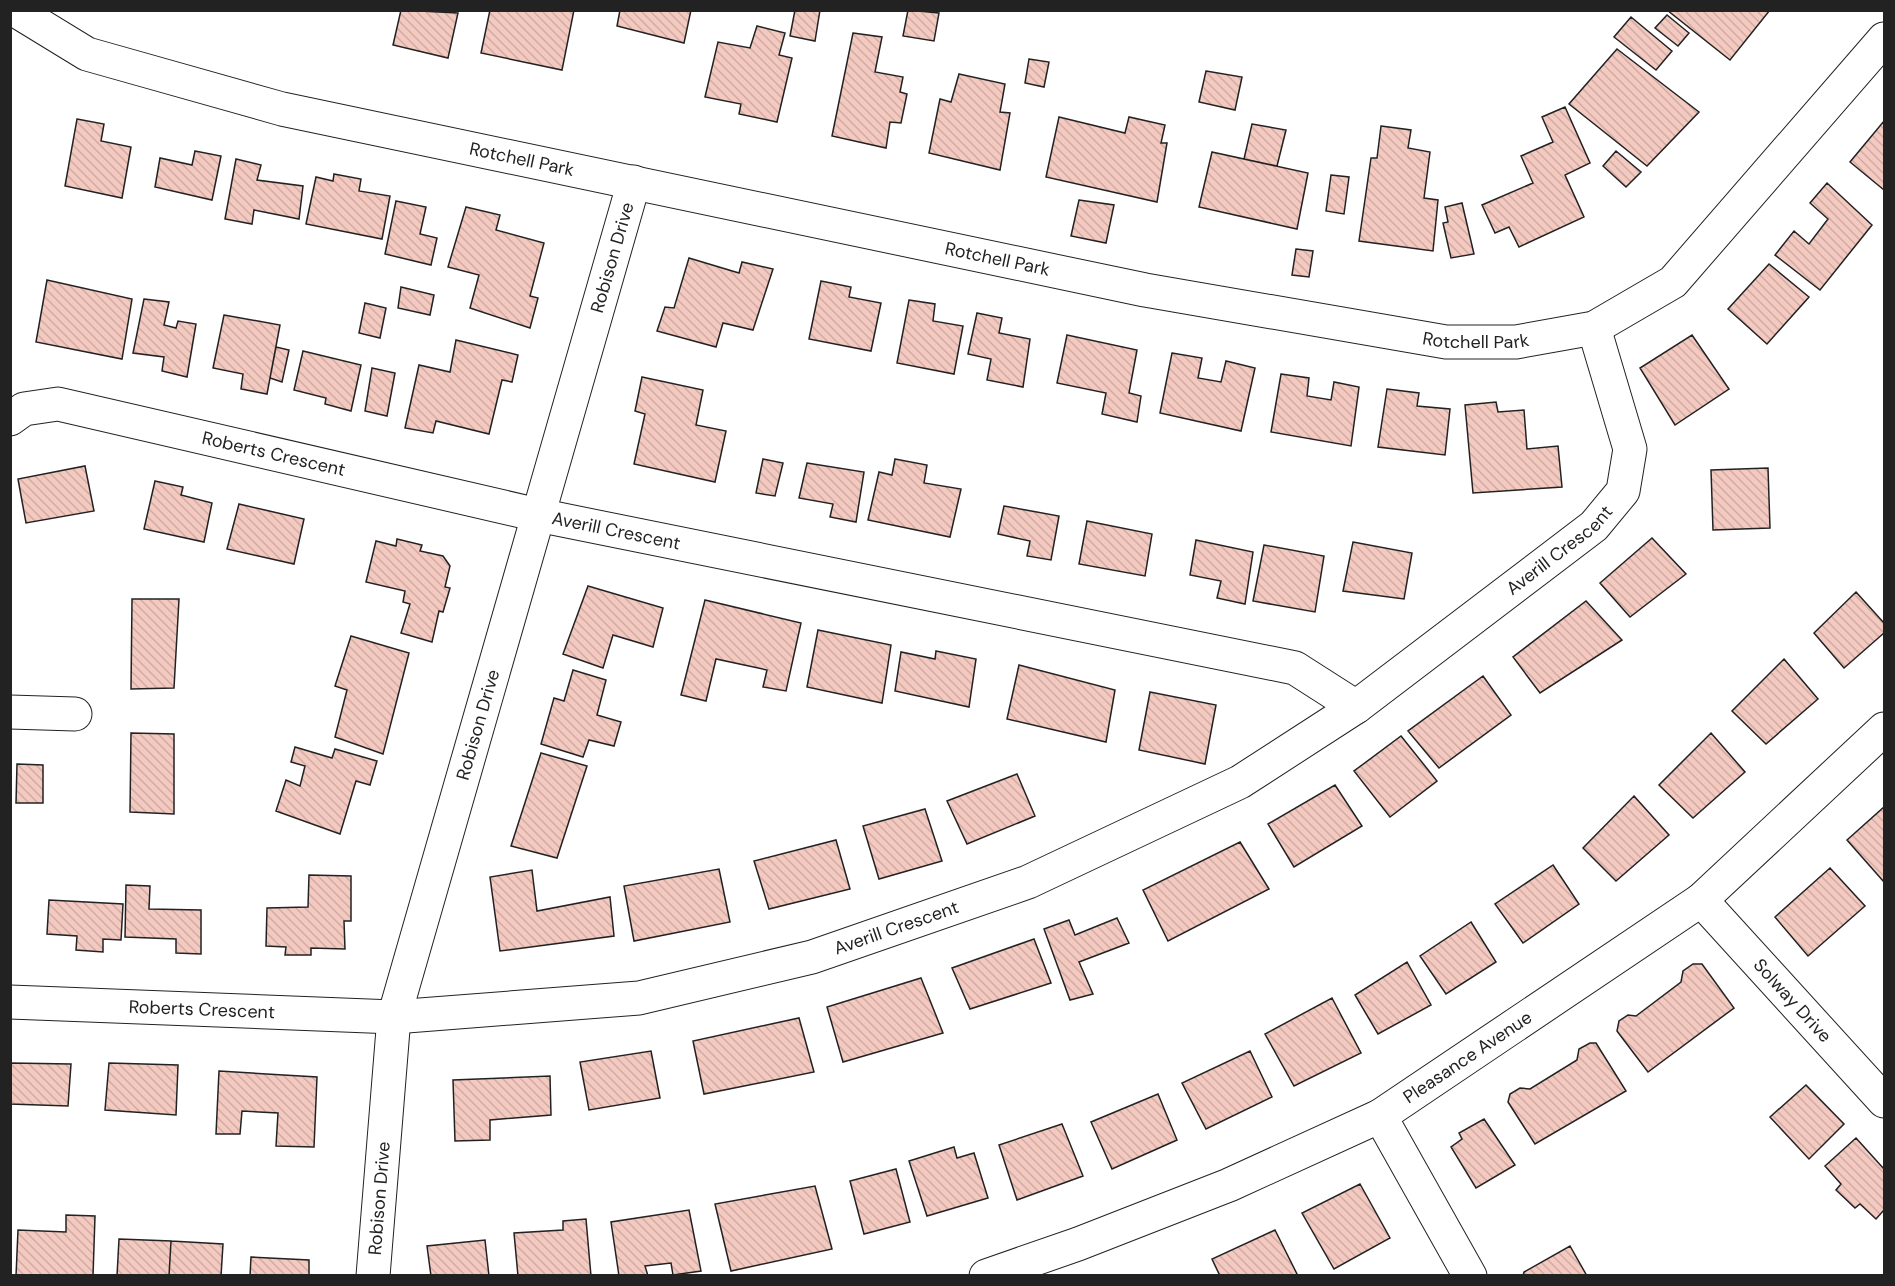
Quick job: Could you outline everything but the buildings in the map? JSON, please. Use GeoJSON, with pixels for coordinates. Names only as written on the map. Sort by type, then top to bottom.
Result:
{"type":"FeatureCollection","features":[{"type":"Feature","properties":{"kind":"street","name":"Rotchell Park"},"geometry":{"type":"LineString","coordinates":[[15,10],[87,54],[282,109],[1145,290],[1446,342],[1515,342],[1594,328],[1673,282],[1884,39]]}},
{"type":"Feature","properties":{"kind":"street","name":"Robison Drive"},"geometry":{"type":"LineString","coordinates":[[373,1275],[394,1017],[634,182]]}},
{"type":"Feature","properties":{"kind":"street","name":"Averill Crescent"},"geometry":{"type":"LineString","coordinates":[[394,1017],[639,998],[812,957],[1028,882],[1240,782],[1356,706],[1594,525],[1623,491],[1630,449],[1594,328]]}},
{"type":"Feature","properties":{"kind":"street","name":"Roberts Crescent"},"geometry":{"type":"LineString","coordinates":[[10,419],[24,409],[58,404],[538,515]]}},
{"type":"Feature","properties":{"kind":"street","name":"Averill Crescent"},"geometry":{"type":"LineString","coordinates":[[538,515],[1295,668],[1356,706]]}},
{"type":"Feature","properties":{"kind":"street"},"geometry":{"type":"LineString","coordinates":[[10,712],[75,714]]}},
{"type":"Feature","properties":{"kind":"street","name":"Pleasance Avenue"},"geometry":{"type":"LineString","coordinates":[[986,1275],[1078,1244],[1229,1185],[1380,1116],[1701,900],[1884,729]]}},
{"type":"Feature","properties":{"kind":"street","name":"Solway Drive"},"geometry":{"type":"LineString","coordinates":[[1701,900],[1884,1101]]}},
{"type":"Feature","properties":{"kind":"street","name":"Roberts Crescent"},"geometry":{"type":"LineString","coordinates":[[10,1002],[394,1017]]}},
{"type":"Feature","properties":{"kind":"street"},"geometry":{"type":"LineString","coordinates":[[1380,1116],[1470,1275]]}}]}
